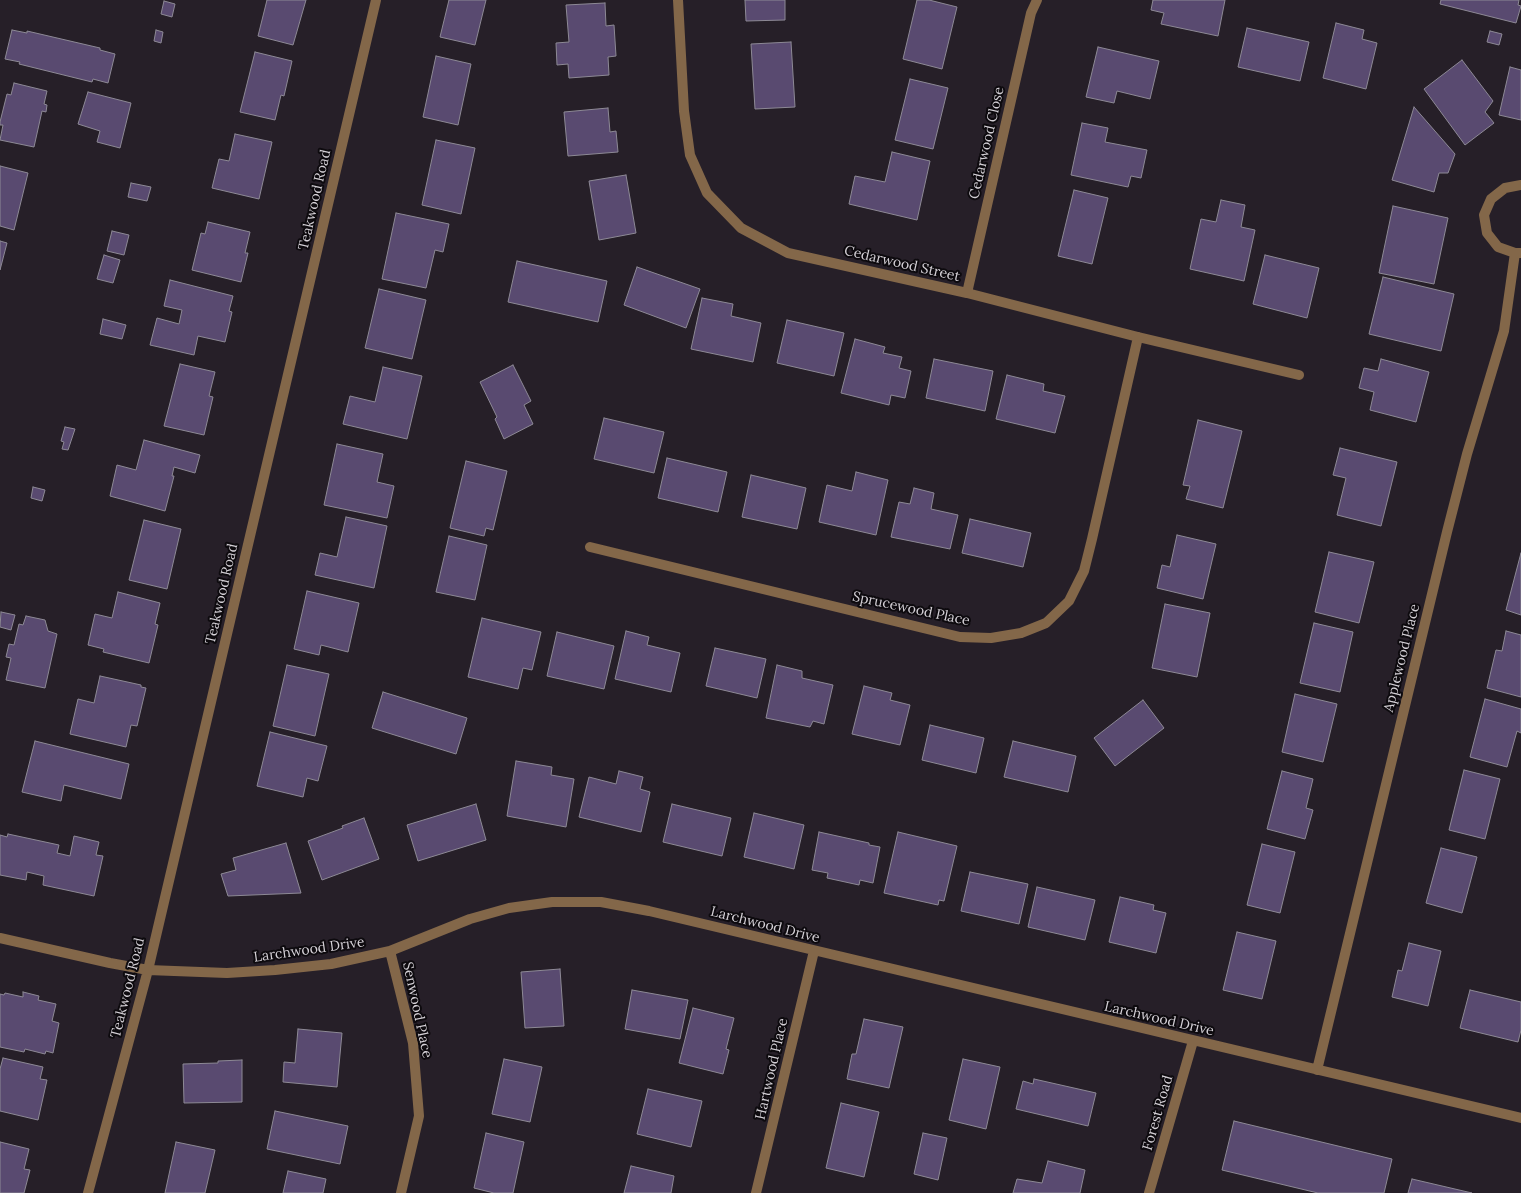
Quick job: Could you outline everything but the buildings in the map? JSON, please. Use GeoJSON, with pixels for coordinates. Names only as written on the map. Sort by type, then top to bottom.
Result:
{"type":"FeatureCollection","features":[{"type":"Feature","properties":{"kind":"street","name":"Teakwood Road"},"geometry":{"type":"LineString","coordinates":[[88,1193],[148,970],[376,0]]}},
{"type":"Feature","properties":{"kind":"street","name":"Cedarwood Street"},"geometry":{"type":"LineString","coordinates":[[678,0],[684,111],[690,155],[707,193],[742,228],[788,253],[968,294],[1299,375]]}},
{"type":"Feature","properties":{"kind":"street","name":"Cedarwood Close"},"geometry":{"type":"LineString","coordinates":[[968,294],[1031,13],[1037,0]]}},
{"type":"Feature","properties":{"kind":"street","name":"Applewood Place"},"geometry":{"type":"LineString","coordinates":[[1317,1070],[1447,532],[1467,454],[1504,331],[1518,253],[1498,247],[1487,233],[1484,215],[1491,199],[1505,188],[1521,185]]}},
{"type":"Feature","properties":{"kind":"street","name":"Sprucewood Place"},"geometry":{"type":"LineString","coordinates":[[590,547],[960,637],[991,638],[1021,633],[1046,623],[1069,601],[1084,570],[1138,337]]}},
{"type":"Feature","properties":{"kind":"street","name":"Larchwood Drive"},"geometry":{"type":"LineString","coordinates":[[0,938],[110,964],[148,970],[227,973],[331,964],[390,951],[470,919],[509,908],[552,902],[601,902],[649,911],[1521,1118]]}},
{"type":"Feature","properties":{"kind":"street","name":"Senwood Place"},"geometry":{"type":"LineString","coordinates":[[390,951],[413,1043],[419,1116],[402,1193]]}},
{"type":"Feature","properties":{"kind":"street","name":"Hartwood Place"},"geometry":{"type":"LineString","coordinates":[[756,1193],[814,951]]}},
{"type":"Feature","properties":{"kind":"street","name":"Forest Road"},"geometry":{"type":"LineString","coordinates":[[1149,1193],[1193,1041]]}}]}
